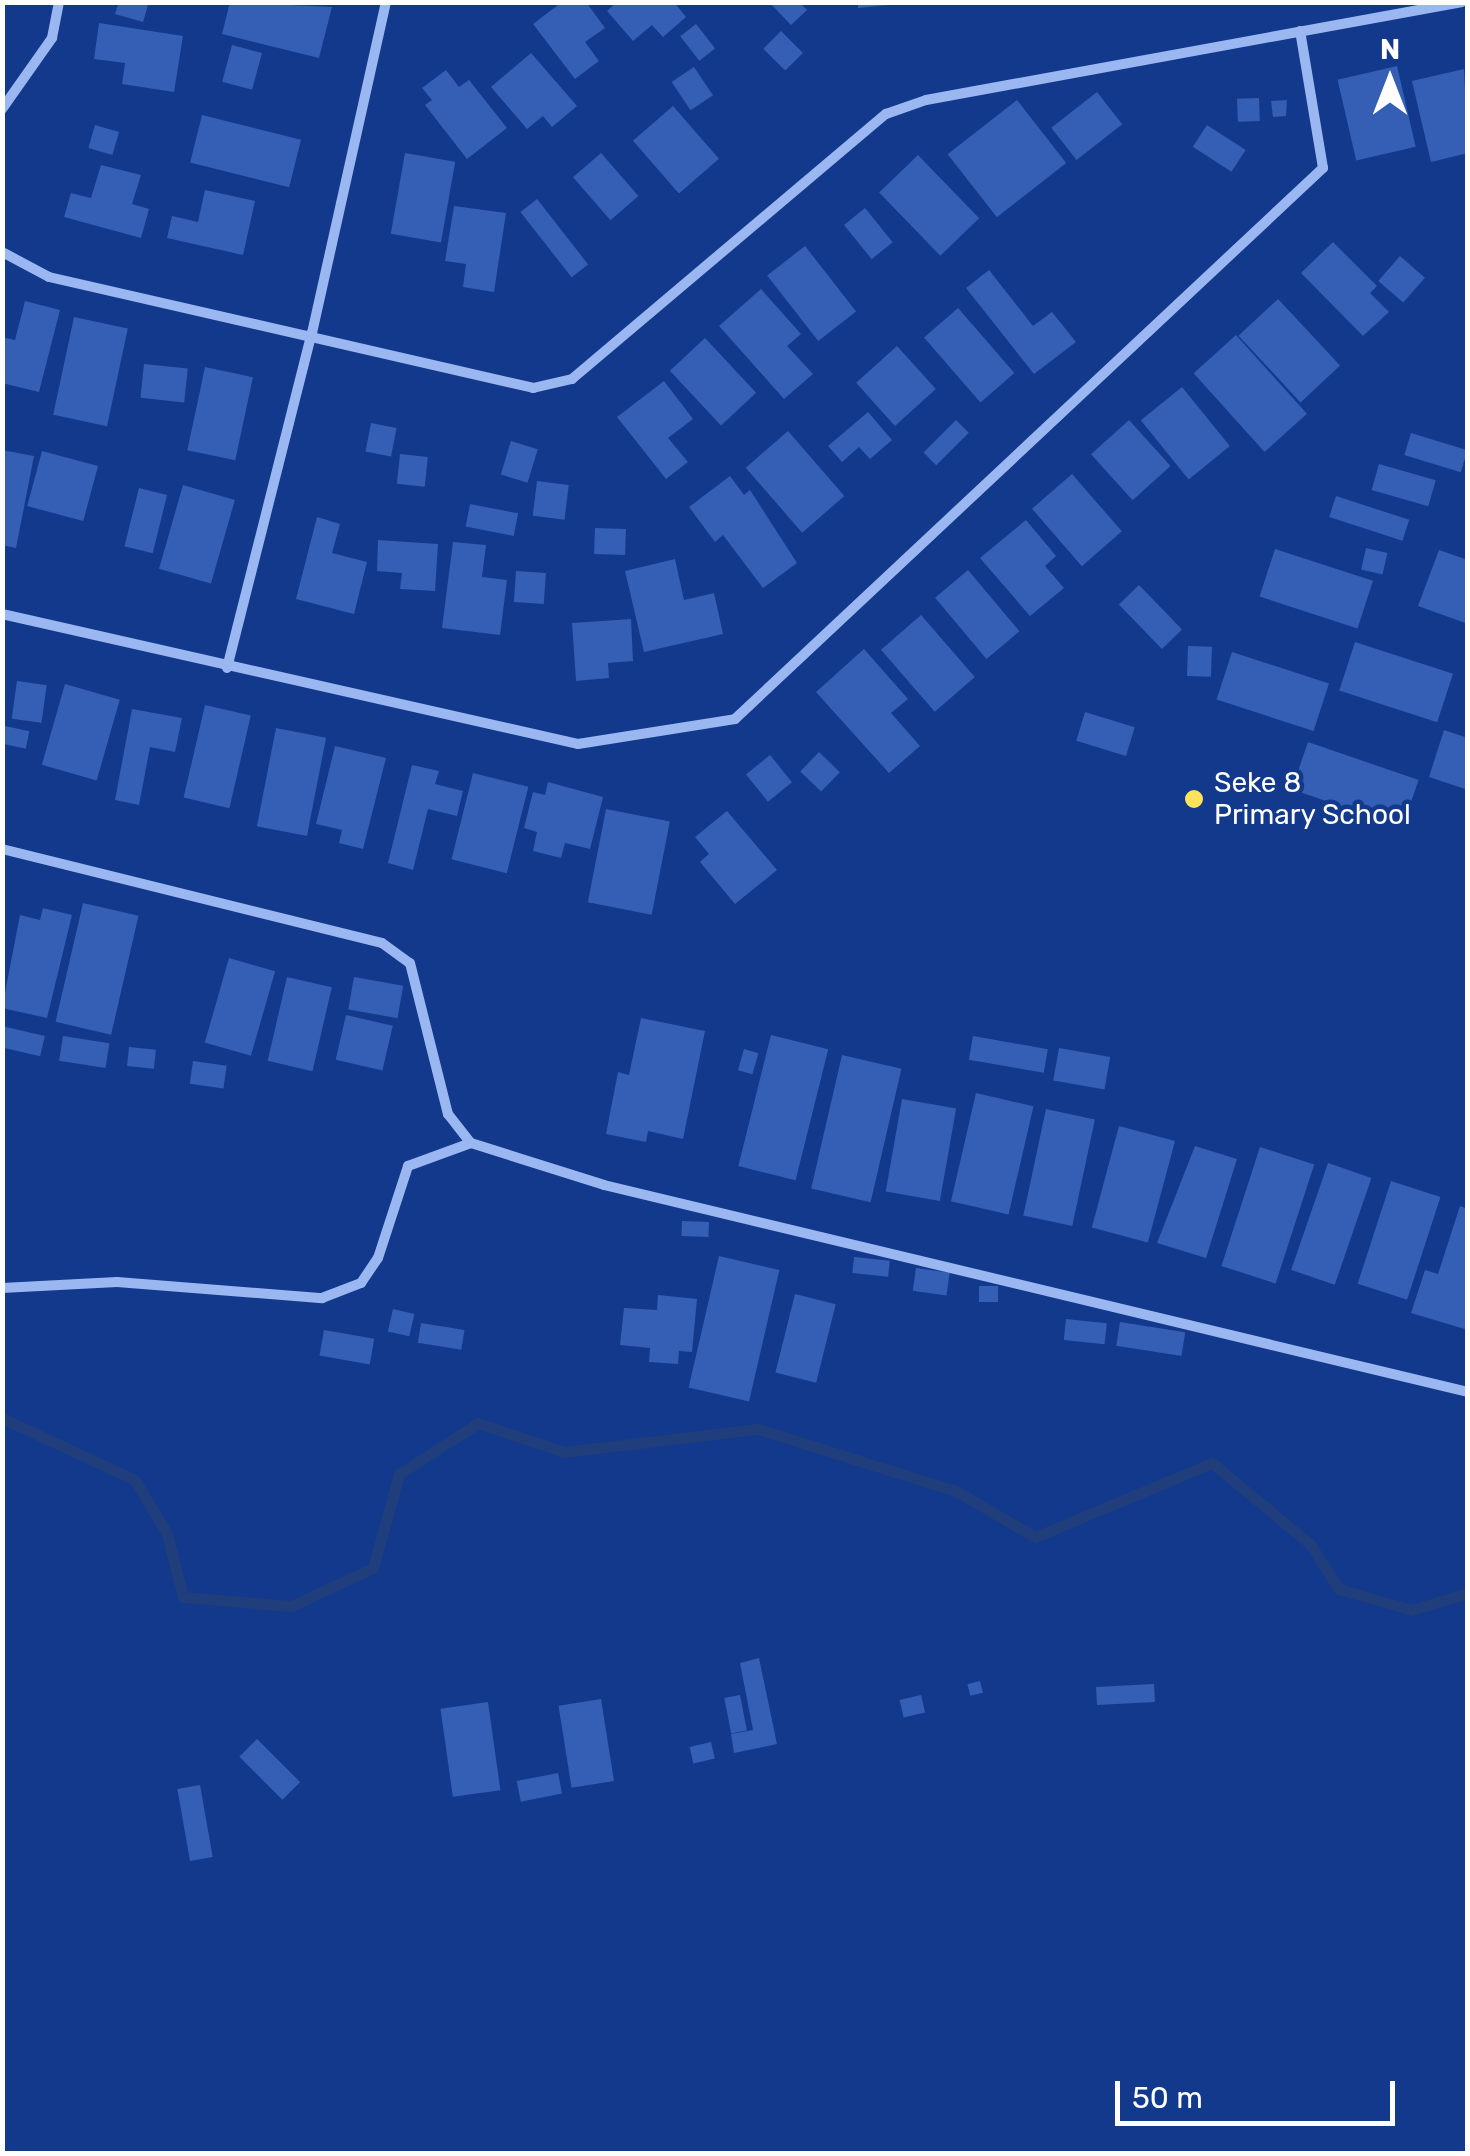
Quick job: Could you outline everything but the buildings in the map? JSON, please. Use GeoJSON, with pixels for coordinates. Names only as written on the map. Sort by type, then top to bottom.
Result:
{"type":"FeatureCollection","features":[{"type":"Feature","properties":{"kind":"street"},"geometry":{"type":"LineString","coordinates":[[2,109],[52,38],[58,2]]}},
{"type":"Feature","properties":{"kind":"street"},"geometry":{"type":"LineString","coordinates":[[226,668],[312,333],[386,2]]}},
{"type":"Feature","properties":{"kind":"street"},"geometry":{"type":"LineString","coordinates":[[2,252],[49,277],[312,333],[533,388],[572,379],[886,114],[926,100],[1462,2]]}},
{"type":"Feature","properties":{"kind":"street"},"geometry":{"type":"LineString","coordinates":[[2,614],[226,668],[578,744],[736,719],[1323,168],[1300,32]]}},
{"type":"Feature","properties":{"kind":"street"},"geometry":{"type":"LineString","coordinates":[[2,849],[382,944],[410,962],[448,1114],[471,1143],[604,1185],[1468,1392]]}},
{"type":"Feature","properties":{"kind":"street"},"geometry":{"type":"LineString","coordinates":[[2,1288],[118,1282],[322,1298],[361,1282],[378,1258],[408,1166],[471,1143]]}},
{"type":"Feature","properties":{"kind":"waterway"},"geometry":{"type":"LineString","coordinates":[[2,1418],[135,1480],[167,1534],[183,1597],[291,1606],[373,1568],[399,1474],[478,1423],[564,1452],[758,1429],[956,1491],[1035,1537],[1212,1463],[1310,1544],[1339,1589],[1412,1610],[1468,1593]]}},
{"type":"Feature","properties":{"kind":"place","name":"Seke 8 Primary School"},"geometry":{"type":"Point","coordinates":[1194,799]}}]}
